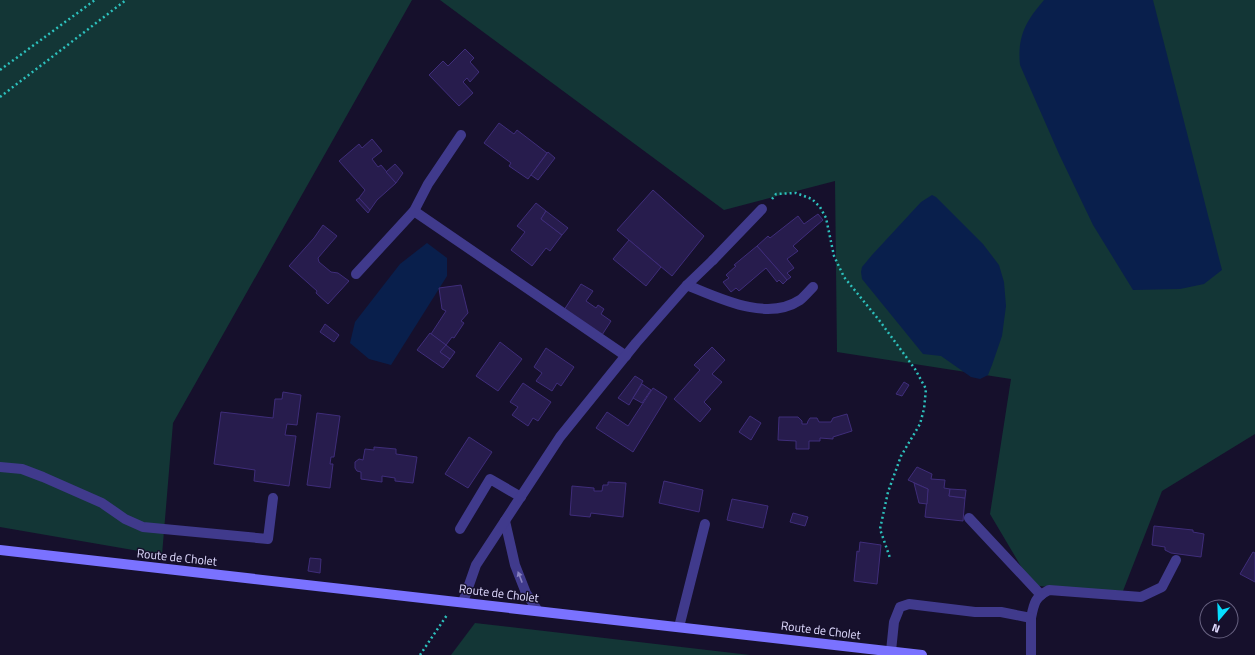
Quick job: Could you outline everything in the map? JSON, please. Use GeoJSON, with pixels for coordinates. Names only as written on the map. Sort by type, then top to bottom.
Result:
{"type":"FeatureCollection","features":[{"type":"Feature","properties":{"kind":"main road","name":"Route de Cholet"},"geometry":{"type":"LineString","coordinates":[[0,550],[922,655]]}},
{"type":"Feature","properties":{"kind":"street"},"geometry":{"type":"LineString","coordinates":[[356,274],[414,211],[428,184],[461,135]]}},
{"type":"Feature","properties":{"kind":"street"},"geometry":{"type":"LineString","coordinates":[[459,602],[476,564],[560,437],[626,356],[688,285],[762,209]]}},
{"type":"Feature","properties":{"kind":"street"},"geometry":{"type":"LineString","coordinates":[[414,211],[626,356]]}},
{"type":"Feature","properties":{"kind":"street"},"geometry":{"type":"LineString","coordinates":[[688,285],[734,304],[761,309],[782,308],[788,306],[800,300],[813,287]]}},
{"type":"Feature","properties":{"kind":"street"},"geometry":{"type":"LineString","coordinates":[[0,467],[22,469],[43,477],[102,503],[125,519],[143,526],[268,539],[273,498]]}},
{"type":"Feature","properties":{"kind":"street"},"geometry":{"type":"LineString","coordinates":[[460,529],[490,479],[521,497]]}},
{"type":"Feature","properties":{"kind":"street"},"geometry":{"type":"LineString","coordinates":[[969,518],[1041,594]]}},
{"type":"Feature","properties":{"kind":"street"},"geometry":{"type":"LineString","coordinates":[[505,521],[515,565],[526,593],[538,611]]}},
{"type":"Feature","properties":{"kind":"street"},"geometry":{"type":"LineString","coordinates":[[679,627],[706,524]]}},
{"type":"Feature","properties":{"kind":"street"},"geometry":{"type":"LineString","coordinates":[[1031,655],[1031,618],[1034,604],[1041,594],[1049,590],[1140,597],[1162,587],[1176,560]]}},
{"type":"Feature","properties":{"kind":"street"},"geometry":{"type":"LineString","coordinates":[[891,651],[894,622],[897,614],[900,607],[909,604],[975,612],[1001,612],[1031,618]]}},
{"type":"Feature","properties":{"kind":"path"},"geometry":{"type":"LineString","coordinates":[[0,70],[95,0]]}},
{"type":"Feature","properties":{"kind":"path"},"geometry":{"type":"LineString","coordinates":[[0,97],[126,0]]}},
{"type":"Feature","properties":{"kind":"path"},"geometry":{"type":"LineString","coordinates":[[762,209],[776,194],[796,193],[812,199],[816,203],[826,218],[834,256],[844,277],[916,369],[926,389],[924,409],[920,424],[901,456],[888,492],[880,529],[890,558]]}},
{"type":"Feature","properties":{"kind":"path"},"geometry":{"type":"LineString","coordinates":[[420,655],[459,602]]}},
{"type":"Feature","properties":{"kind":"green space"},"geometry":{"type":"Polygon","coordinates":[[[0,0],[412,0],[173,423],[162,555],[0,527],[0,0]]]}},
{"type":"Feature","properties":{"kind":"green space"},"geometry":{"type":"Polygon","coordinates":[[[440,0],[1255,0],[1255,434],[1162,491],[1121,596],[1032,585],[990,514],[1011,379],[837,352],[835,181],[724,210],[440,0]]]}},
{"type":"Feature","properties":{"kind":"green space"},"geometry":{"type":"Polygon","coordinates":[[[475,623],[750,655],[451,655],[475,623]]]}},
{"type":"Feature","properties":{"kind":"water"},"geometry":{"type":"Polygon","coordinates":[[[1044,0],[1153,0],[1222,270],[1204,284],[1180,289],[1133,290],[1093,225],[1059,154],[1020,65],[1020,46],[1024,30],[1032,15],[1044,0]]]}},
{"type":"Feature","properties":{"kind":"water"},"geometry":{"type":"Polygon","coordinates":[[[932,195],[936,197],[983,244],[999,265],[1004,282],[1006,306],[1002,336],[988,375],[980,379],[971,377],[941,356],[923,354],[862,279],[862,267],[872,255],[921,202],[932,195]]]}},
{"type":"Feature","properties":{"kind":"water"},"geometry":{"type":"Polygon","coordinates":[[[427,243],[447,258],[447,276],[391,365],[369,359],[350,343],[355,322],[400,264],[427,243]]]}},
{"type":"Feature","properties":{"kind":"building"},"geometry":{"type":"Polygon","coordinates":[[[465,49],[474,58],[470,62],[479,72],[470,82],[467,78],[463,82],[473,93],[459,106],[429,75],[443,61],[448,66],[465,49]]]}},
{"type":"Feature","properties":{"kind":"building"},"geometry":{"type":"Polygon","coordinates":[[[499,123],[514,134],[517,130],[547,153],[528,179],[509,166],[511,163],[484,143],[499,123]]]}},
{"type":"Feature","properties":{"kind":"building"},"geometry":{"type":"Polygon","coordinates":[[[372,139],[382,151],[372,159],[378,167],[381,165],[396,183],[377,200],[370,210],[359,198],[365,190],[339,161],[359,144],[362,148],[372,139]]]}},
{"type":"Feature","properties":{"kind":"building"},"geometry":{"type":"Polygon","coordinates":[[[548,152],[555,158],[538,180],[531,175],[548,152]]]}},
{"type":"Feature","properties":{"kind":"building"},"geometry":{"type":"Polygon","coordinates":[[[395,164],[403,173],[396,183],[386,172],[395,164]]]}},
{"type":"Feature","properties":{"kind":"building"},"geometry":{"type":"Polygon","coordinates":[[[653,190],[704,236],[672,276],[617,230],[653,190]]]}},
{"type":"Feature","properties":{"kind":"building"},"geometry":{"type":"Polygon","coordinates":[[[359,198],[370,210],[368,213],[356,200],[359,198]]]}},
{"type":"Feature","properties":{"kind":"building"},"geometry":{"type":"Polygon","coordinates":[[[536,203],[546,211],[541,219],[562,235],[550,251],[546,248],[532,266],[511,250],[525,232],[517,226],[536,203]]]}},
{"type":"Feature","properties":{"kind":"building"},"geometry":{"type":"Polygon","coordinates":[[[546,211],[568,228],[562,235],[541,219],[546,211]]]}},
{"type":"Feature","properties":{"kind":"building"},"geometry":{"type":"Polygon","coordinates":[[[818,214],[823,220],[793,246],[798,251],[787,259],[794,268],[787,273],[791,277],[787,280],[757,246],[768,236],[770,238],[798,216],[804,224],[818,214]]]}},
{"type":"Feature","properties":{"kind":"building"},"geometry":{"type":"Polygon","coordinates":[[[323,225],[337,236],[318,258],[319,262],[331,272],[338,273],[349,281],[328,304],[316,293],[317,291],[289,266],[314,238],[323,225]]]}},
{"type":"Feature","properties":{"kind":"building"},"geometry":{"type":"Polygon","coordinates":[[[629,240],[661,267],[646,286],[613,259],[629,240]]]}},
{"type":"Feature","properties":{"kind":"building"},"geometry":{"type":"Polygon","coordinates":[[[757,246],[787,280],[783,284],[779,280],[777,282],[766,268],[739,291],[736,288],[731,292],[723,282],[729,278],[726,275],[736,266],[734,265],[757,246]]]}},
{"type":"Feature","properties":{"kind":"building"},"geometry":{"type":"Polygon","coordinates":[[[581,284],[593,291],[586,301],[596,308],[598,305],[604,309],[601,314],[611,321],[602,335],[564,310],[581,284]]]}},
{"type":"Feature","properties":{"kind":"building"},"geometry":{"type":"Polygon","coordinates":[[[461,285],[468,313],[461,321],[464,323],[454,338],[452,337],[446,345],[431,334],[446,311],[442,309],[439,288],[461,285]]]}},
{"type":"Feature","properties":{"kind":"building"},"geometry":{"type":"Polygon","coordinates":[[[325,324],[339,335],[334,342],[320,332],[325,324]]]}},
{"type":"Feature","properties":{"kind":"building"},"geometry":{"type":"Polygon","coordinates":[[[430,333],[446,345],[440,352],[450,359],[443,368],[417,350],[430,333]]]}},
{"type":"Feature","properties":{"kind":"building"},"geometry":{"type":"Polygon","coordinates":[[[500,342],[522,359],[498,391],[476,376],[500,342]]]}},
{"type":"Feature","properties":{"kind":"building"},"geometry":{"type":"Polygon","coordinates":[[[446,345],[455,352],[450,359],[440,352],[446,345]]]}},
{"type":"Feature","properties":{"kind":"building"},"geometry":{"type":"Polygon","coordinates":[[[712,347],[725,360],[712,374],[722,382],[704,402],[711,409],[700,422],[674,399],[700,370],[694,365],[712,347]]]}},
{"type":"Feature","properties":{"kind":"building"},"geometry":{"type":"Polygon","coordinates":[[[546,348],[574,367],[561,386],[557,383],[552,391],[536,381],[542,373],[534,367],[546,348]]]}},
{"type":"Feature","properties":{"kind":"building"},"geometry":{"type":"Polygon","coordinates":[[[635,376],[643,381],[629,405],[618,398],[635,376]]]}},
{"type":"Feature","properties":{"kind":"building"},"geometry":{"type":"Polygon","coordinates":[[[904,382],[909,385],[902,396],[896,394],[904,382]]]}},
{"type":"Feature","properties":{"kind":"building"},"geometry":{"type":"Polygon","coordinates":[[[523,383],[551,402],[538,421],[533,418],[528,426],[512,415],[518,407],[510,402],[523,383]]]}},
{"type":"Feature","properties":{"kind":"building"},"geometry":{"type":"Polygon","coordinates":[[[642,384],[651,390],[642,403],[633,398],[642,384]]]}},
{"type":"Feature","properties":{"kind":"building"},"geometry":{"type":"Polygon","coordinates":[[[653,388],[667,397],[633,452],[596,428],[607,412],[628,426],[653,388]]]}},
{"type":"Feature","properties":{"kind":"building"},"geometry":{"type":"Polygon","coordinates":[[[283,392],[301,395],[297,425],[287,424],[285,435],[296,436],[289,486],[254,481],[255,470],[214,464],[221,412],[273,418],[275,399],[282,399],[283,392]]]}},
{"type":"Feature","properties":{"kind":"building"},"geometry":{"type":"Polygon","coordinates":[[[317,413],[340,416],[334,457],[331,457],[330,464],[333,464],[330,488],[307,485],[317,413]]]}},
{"type":"Feature","properties":{"kind":"building"},"geometry":{"type":"Polygon","coordinates":[[[847,414],[852,431],[833,437],[833,439],[820,438],[820,441],[809,441],[809,449],[796,449],[796,441],[778,440],[779,417],[798,417],[802,421],[802,424],[807,424],[810,418],[817,418],[819,422],[831,422],[833,418],[847,414]]]}},
{"type":"Feature","properties":{"kind":"building"},"geometry":{"type":"Polygon","coordinates":[[[750,416],[761,423],[751,440],[739,432],[750,416]]]}},
{"type":"Feature","properties":{"kind":"building"},"geometry":{"type":"Polygon","coordinates":[[[469,437],[492,452],[468,488],[445,474],[469,437]]]}},
{"type":"Feature","properties":{"kind":"building"},"geometry":{"type":"Polygon","coordinates":[[[374,447],[396,449],[396,454],[417,457],[413,483],[395,481],[395,478],[382,476],[382,482],[361,479],[361,472],[357,471],[355,468],[355,462],[359,459],[363,460],[365,449],[374,450],[374,447]]]}},
{"type":"Feature","properties":{"kind":"building"},"geometry":{"type":"Polygon","coordinates":[[[917,467],[932,474],[931,479],[945,480],[944,488],[950,489],[949,496],[965,498],[963,521],[925,517],[928,489],[908,480],[917,467]]]}},
{"type":"Feature","properties":{"kind":"building"},"geometry":{"type":"Polygon","coordinates":[[[664,481],[703,490],[699,512],[659,503],[664,481]]]}},
{"type":"Feature","properties":{"kind":"building"},"geometry":{"type":"Polygon","coordinates":[[[608,482],[626,483],[623,517],[591,513],[590,517],[570,515],[572,486],[594,488],[594,491],[602,491],[603,485],[608,485],[608,482]]]}},
{"type":"Feature","properties":{"kind":"building"},"geometry":{"type":"Polygon","coordinates":[[[914,483],[928,489],[927,504],[919,503],[914,483]]]}},
{"type":"Feature","properties":{"kind":"building"},"geometry":{"type":"Polygon","coordinates":[[[950,489],[966,490],[965,498],[949,496],[950,489]]]}},
{"type":"Feature","properties":{"kind":"building"},"geometry":{"type":"Polygon","coordinates":[[[732,499],[768,506],[763,528],[727,520],[732,499]]]}},
{"type":"Feature","properties":{"kind":"building"},"geometry":{"type":"Polygon","coordinates":[[[793,513],[808,517],[805,526],[790,522],[793,513]]]}},
{"type":"Feature","properties":{"kind":"building"},"geometry":{"type":"Polygon","coordinates":[[[1154,526],[1193,530],[1193,532],[1204,534],[1201,557],[1171,553],[1165,550],[1165,547],[1152,545],[1154,526]]]}},
{"type":"Feature","properties":{"kind":"building"},"geometry":{"type":"Polygon","coordinates":[[[860,542],[881,545],[877,584],[854,581],[857,551],[859,552],[860,542]]]}},
{"type":"Feature","properties":{"kind":"building"},"geometry":{"type":"Polygon","coordinates":[[[1253,552],[1255,553],[1255,582],[1240,574],[1253,552]]]}},
{"type":"Feature","properties":{"kind":"building"},"geometry":{"type":"Polygon","coordinates":[[[310,558],[321,559],[320,573],[308,571],[310,558]]]}}]}
